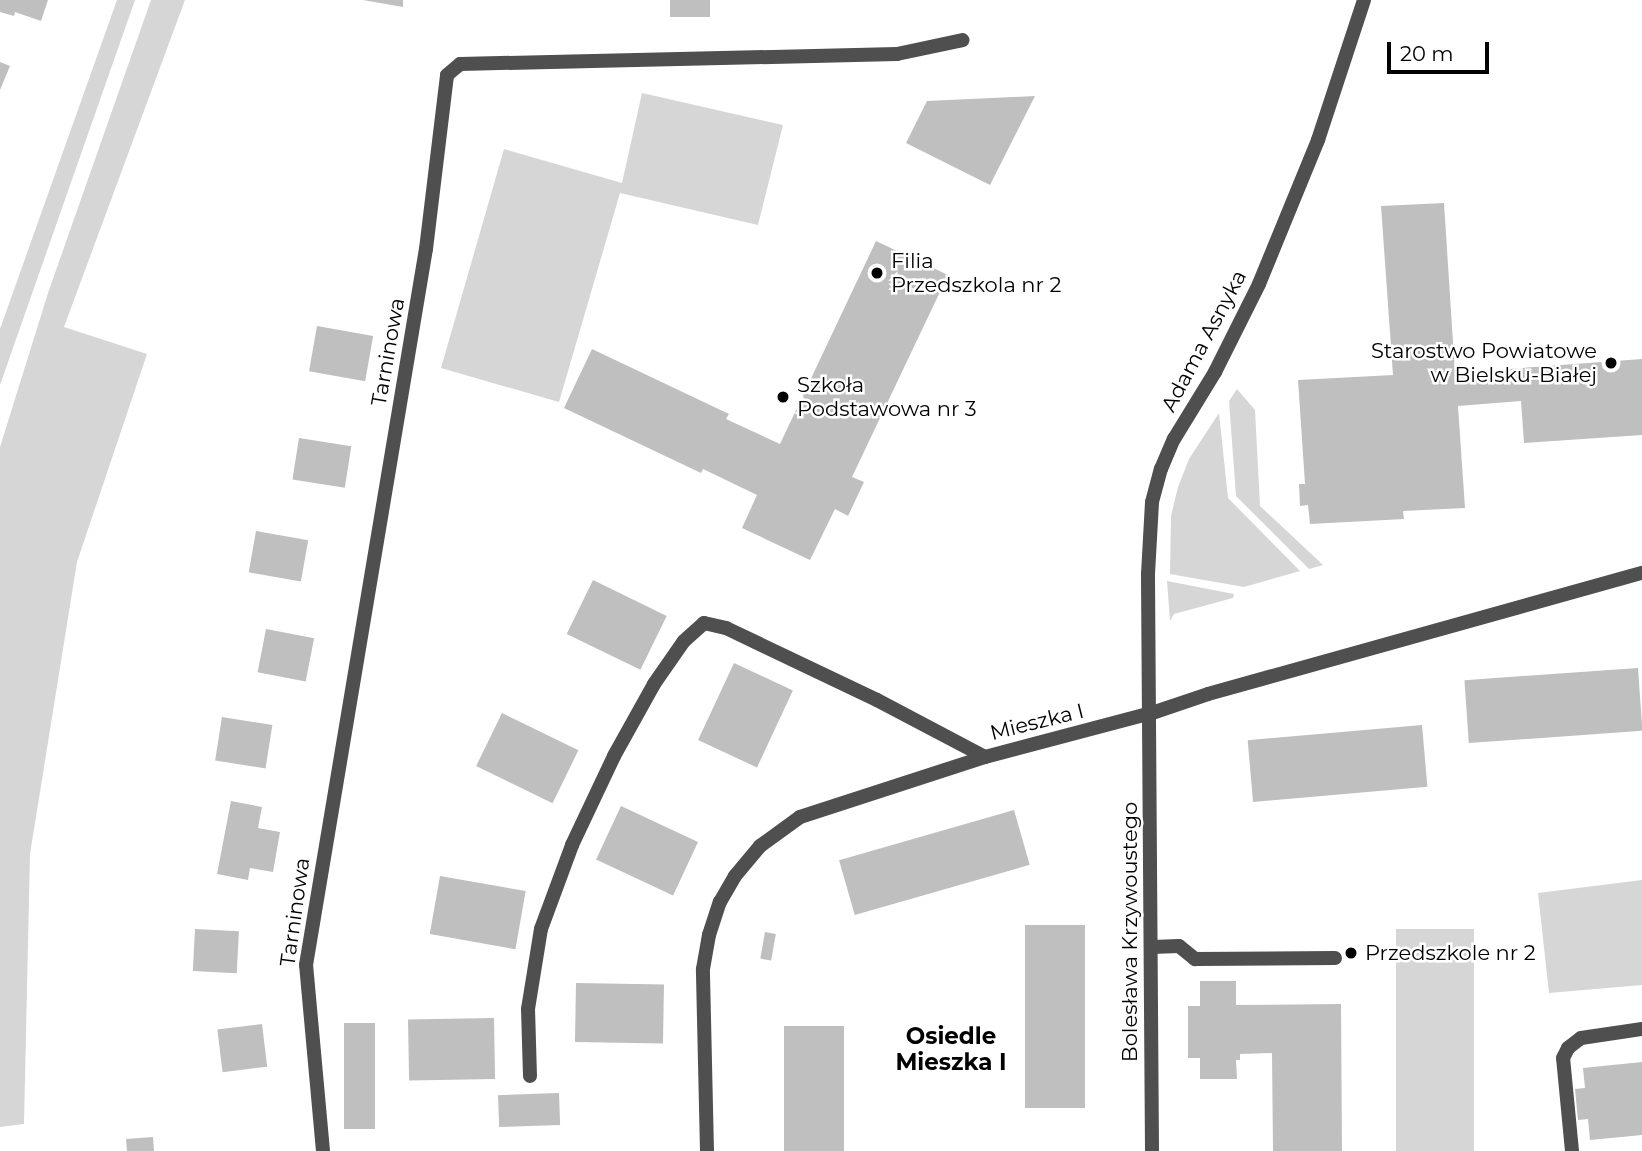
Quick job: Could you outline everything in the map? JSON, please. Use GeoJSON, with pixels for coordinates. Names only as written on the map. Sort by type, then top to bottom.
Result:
{"type":"FeatureCollection","features":[{"type":"Feature","properties":{"kind":"street","name":"Adama Asnyka"},"geometry":{"type":"LineString","coordinates":[[1152,713],[1149,531],[1161,469],[1259,284],[1318,140],[1364,0]]}},
{"type":"Feature","properties":{"kind":"street","name":"Tarninowa"},"geometry":{"type":"LineString","coordinates":[[323,1151],[306,965],[426,249],[447,75],[460,64],[897,54],[963,40]]}},
{"type":"Feature","properties":{"kind":"street","name":"Mieszka I"},"geometry":{"type":"LineString","coordinates":[[707,1151],[703,969],[716,913],[735,876],[760,846],[800,817],[985,757],[1152,713],[1208,694],[1642,573]]}},
{"type":"Feature","properties":{"kind":"street"},"geometry":{"type":"LineString","coordinates":[[530,1076],[528,1009],[541,929],[572,845],[614,756],[654,684],[684,641],[704,623],[726,628],[877,700],[985,757]]}},
{"type":"Feature","properties":{"kind":"street","name":"Bolesława Krzywoustego"},"geometry":{"type":"LineString","coordinates":[[1152,713],[1152,1151]]}},
{"type":"Feature","properties":{"kind":"street"},"geometry":{"type":"LineString","coordinates":[[1152,947],[1179,946],[1195,959],[1335,958]]}},
{"type":"Feature","properties":{"kind":"street"},"geometry":{"type":"LineString","coordinates":[[1572,1151],[1563,1058],[1568,1048],[1581,1038],[1642,1029]]}},
{"type":"Feature","properties":{"kind":"shaded area"},"geometry":{"type":"Polygon","coordinates":[[[117,0],[135,0],[0,385],[0,329],[117,0]]]}},
{"type":"Feature","properties":{"kind":"shaded area"},"geometry":{"type":"Polygon","coordinates":[[[151,0],[185,0],[64,327],[147,354],[77,562],[30,854],[24,1124],[0,1127],[0,447],[48,293],[151,0]]]}},
{"type":"Feature","properties":{"kind":"shaded area"},"geometry":{"type":"Polygon","coordinates":[[[642,93],[783,125],[758,225],[620,193],[559,402],[441,368],[504,149],[622,183],[642,93]]]}},
{"type":"Feature","properties":{"kind":"shaded area"},"geometry":{"type":"Polygon","coordinates":[[[1237,389],[1255,410],[1260,506],[1323,565],[1309,569],[1236,496],[1229,401],[1237,389]]]}},
{"type":"Feature","properties":{"kind":"shaded area"},"geometry":{"type":"Polygon","coordinates":[[[1219,413],[1228,498],[1300,571],[1244,587],[1170,574],[1171,516],[1178,487],[1189,459],[1219,413]]]}},
{"type":"Feature","properties":{"kind":"shaded area"},"geometry":{"type":"Polygon","coordinates":[[[1167,581],[1234,594],[1233,598],[1174,614],[1170,621],[1167,581]]]}},
{"type":"Feature","properties":{"kind":"shaded area"},"geometry":{"type":"Polygon","coordinates":[[[1642,880],[1642,985],[1549,993],[1538,893],[1642,880]]]}},
{"type":"Feature","properties":{"kind":"shaded area"},"geometry":{"type":"Polygon","coordinates":[[[1396,929],[1474,929],[1474,1151],[1396,1151],[1396,929]]]}},
{"type":"Feature","properties":{"kind":"building"},"geometry":{"type":"Polygon","coordinates":[[[0,0],[48,0],[41,21],[15,12],[14,16],[0,12],[0,0]]]}},
{"type":"Feature","properties":{"kind":"building"},"geometry":{"type":"Polygon","coordinates":[[[363,0],[403,0],[403,7],[363,0]]]}},
{"type":"Feature","properties":{"kind":"building"},"geometry":{"type":"Polygon","coordinates":[[[670,0],[710,0],[710,17],[670,17],[670,0]]]}},
{"type":"Feature","properties":{"kind":"building"},"geometry":{"type":"Polygon","coordinates":[[[0,62],[10,66],[0,90],[0,62]]]}},
{"type":"Feature","properties":{"kind":"building"},"geometry":{"type":"Polygon","coordinates":[[[1035,96],[990,185],[906,143],[927,101],[1035,96]]]}},
{"type":"Feature","properties":{"kind":"building","name":"Starostwo Powiatowe w Bielsku-Białej"},"geometry":{"type":"Polygon","coordinates":[[[1444,203],[1455,373],[1642,359],[1642,435],[1524,443],[1521,401],[1458,406],[1465,508],[1403,511],[1404,519],[1310,524],[1308,505],[1300,506],[1299,484],[1305,484],[1298,380],[1393,375],[1381,206],[1444,203]]]}},
{"type":"Feature","properties":{"kind":"building"},"geometry":{"type":"Polygon","coordinates":[[[876,241],[948,275],[852,477],[864,482],[848,516],[835,509],[810,560],[742,528],[757,495],[703,469],[701,473],[564,408],[592,349],[729,414],[726,419],[780,444],[876,241]]]}},
{"type":"Feature","properties":{"kind":"building"},"geometry":{"type":"Polygon","coordinates":[[[317,326],[373,336],[365,381],[309,371],[317,326]]]}},
{"type":"Feature","properties":{"kind":"building"},"geometry":{"type":"Polygon","coordinates":[[[299,438],[351,446],[345,488],[292,479],[299,438]]]}},
{"type":"Feature","properties":{"kind":"building"},"geometry":{"type":"Polygon","coordinates":[[[256,531],[308,540],[301,582],[249,572],[256,531]]]}},
{"type":"Feature","properties":{"kind":"building"},"geometry":{"type":"Polygon","coordinates":[[[593,580],[667,616],[640,670],[567,634],[593,580]]]}},
{"type":"Feature","properties":{"kind":"building"},"geometry":{"type":"Polygon","coordinates":[[[266,629],[314,638],[306,682],[258,672],[266,629]]]}},
{"type":"Feature","properties":{"kind":"building"},"geometry":{"type":"Polygon","coordinates":[[[734,663],[793,690],[757,768],[698,740],[734,663]]]}},
{"type":"Feature","properties":{"kind":"building"},"geometry":{"type":"Polygon","coordinates":[[[1638,668],[1642,731],[1469,743],[1464,680],[1638,668]]]}},
{"type":"Feature","properties":{"kind":"building"},"geometry":{"type":"Polygon","coordinates":[[[502,713],[578,750],[553,803],[476,766],[502,713]]]}},
{"type":"Feature","properties":{"kind":"building"},"geometry":{"type":"Polygon","coordinates":[[[222,717],[272,725],[265,768],[215,760],[222,717]]]}},
{"type":"Feature","properties":{"kind":"building"},"geometry":{"type":"Polygon","coordinates":[[[1422,725],[1427,787],[1253,802],[1248,740],[1422,725]]]}},
{"type":"Feature","properties":{"kind":"building"},"geometry":{"type":"Polygon","coordinates":[[[231,801],[262,807],[258,828],[280,832],[273,872],[250,868],[248,880],[217,874],[231,801]]]}},
{"type":"Feature","properties":{"kind":"building"},"geometry":{"type":"Polygon","coordinates":[[[621,806],[698,842],[673,895],[596,859],[621,806]]]}},
{"type":"Feature","properties":{"kind":"building"},"geometry":{"type":"Polygon","coordinates":[[[1014,810],[1030,865],[855,915],[839,860],[1014,810]]]}},
{"type":"Feature","properties":{"kind":"building"},"geometry":{"type":"Polygon","coordinates":[[[440,876],[526,891],[515,949],[430,934],[440,876]]]}},
{"type":"Feature","properties":{"kind":"building"},"geometry":{"type":"Polygon","coordinates":[[[1025,925],[1085,925],[1085,1108],[1025,1108],[1025,925]]]}},
{"type":"Feature","properties":{"kind":"building"},"geometry":{"type":"Polygon","coordinates":[[[195,929],[239,931],[237,973],[193,971],[195,929]]]}},
{"type":"Feature","properties":{"kind":"building"},"geometry":{"type":"Polygon","coordinates":[[[765,932],[776,934],[771,960],[760,959],[765,932]]]}},
{"type":"Feature","properties":{"kind":"building"},"geometry":{"type":"Polygon","coordinates":[[[1200,981],[1236,981],[1236,1005],[1341,1004],[1342,1151],[1273,1151],[1272,1053],[1240,1054],[1240,1060],[1236,1060],[1237,1079],[1200,1079],[1200,1058],[1188,1058],[1188,1006],[1200,1006],[1200,981]]]}},
{"type":"Feature","properties":{"kind":"building"},"geometry":{"type":"Polygon","coordinates":[[[576,983],[664,985],[663,1044],[575,1042],[576,983]]]}},
{"type":"Feature","properties":{"kind":"building"},"geometry":{"type":"Polygon","coordinates":[[[494,1018],[495,1079],[409,1080],[408,1020],[494,1018]]]}},
{"type":"Feature","properties":{"kind":"building"},"geometry":{"type":"Polygon","coordinates":[[[344,1023],[375,1023],[375,1129],[344,1129],[344,1023]]]}},
{"type":"Feature","properties":{"kind":"building"},"geometry":{"type":"Polygon","coordinates":[[[262,1024],[267,1067],[223,1072],[217,1029],[262,1024]]]}},
{"type":"Feature","properties":{"kind":"building"},"geometry":{"type":"Polygon","coordinates":[[[784,1026],[844,1026],[844,1151],[784,1151],[784,1026]]]}},
{"type":"Feature","properties":{"kind":"building"},"geometry":{"type":"Polygon","coordinates":[[[1642,1062],[1642,1135],[1590,1140],[1588,1119],[1578,1120],[1575,1089],[1585,1088],[1583,1068],[1642,1062]]]}},
{"type":"Feature","properties":{"kind":"building"},"geometry":{"type":"Polygon","coordinates":[[[559,1093],[560,1125],[499,1127],[498,1095],[559,1093]]]}},
{"type":"Feature","properties":{"kind":"building"},"geometry":{"type":"Polygon","coordinates":[[[153,1137],[154,1151],[127,1151],[126,1139],[153,1137]]]}},
{"type":"Feature","properties":{"kind":"place","name":"Filia Przedszkola nr 2"},"geometry":{"type":"Point","coordinates":[877,273]}},
{"type":"Feature","properties":{"kind":"place","name":"Starostwo Powiatowe w Bielsku-Białej"},"geometry":{"type":"Point","coordinates":[1611,363]}},
{"type":"Feature","properties":{"kind":"place","name":"Szkoła Podstawowa nr 3"},"geometry":{"type":"Point","coordinates":[783,397]}},
{"type":"Feature","properties":{"kind":"place","name":"Przedszkole nr 2"},"geometry":{"type":"Point","coordinates":[1351,953]}},
{"type":"Feature","properties":{"kind":"district","name":"Osiedle Mieszka I"},"geometry":{"type":"Point","coordinates":[951,1049]}}]}
